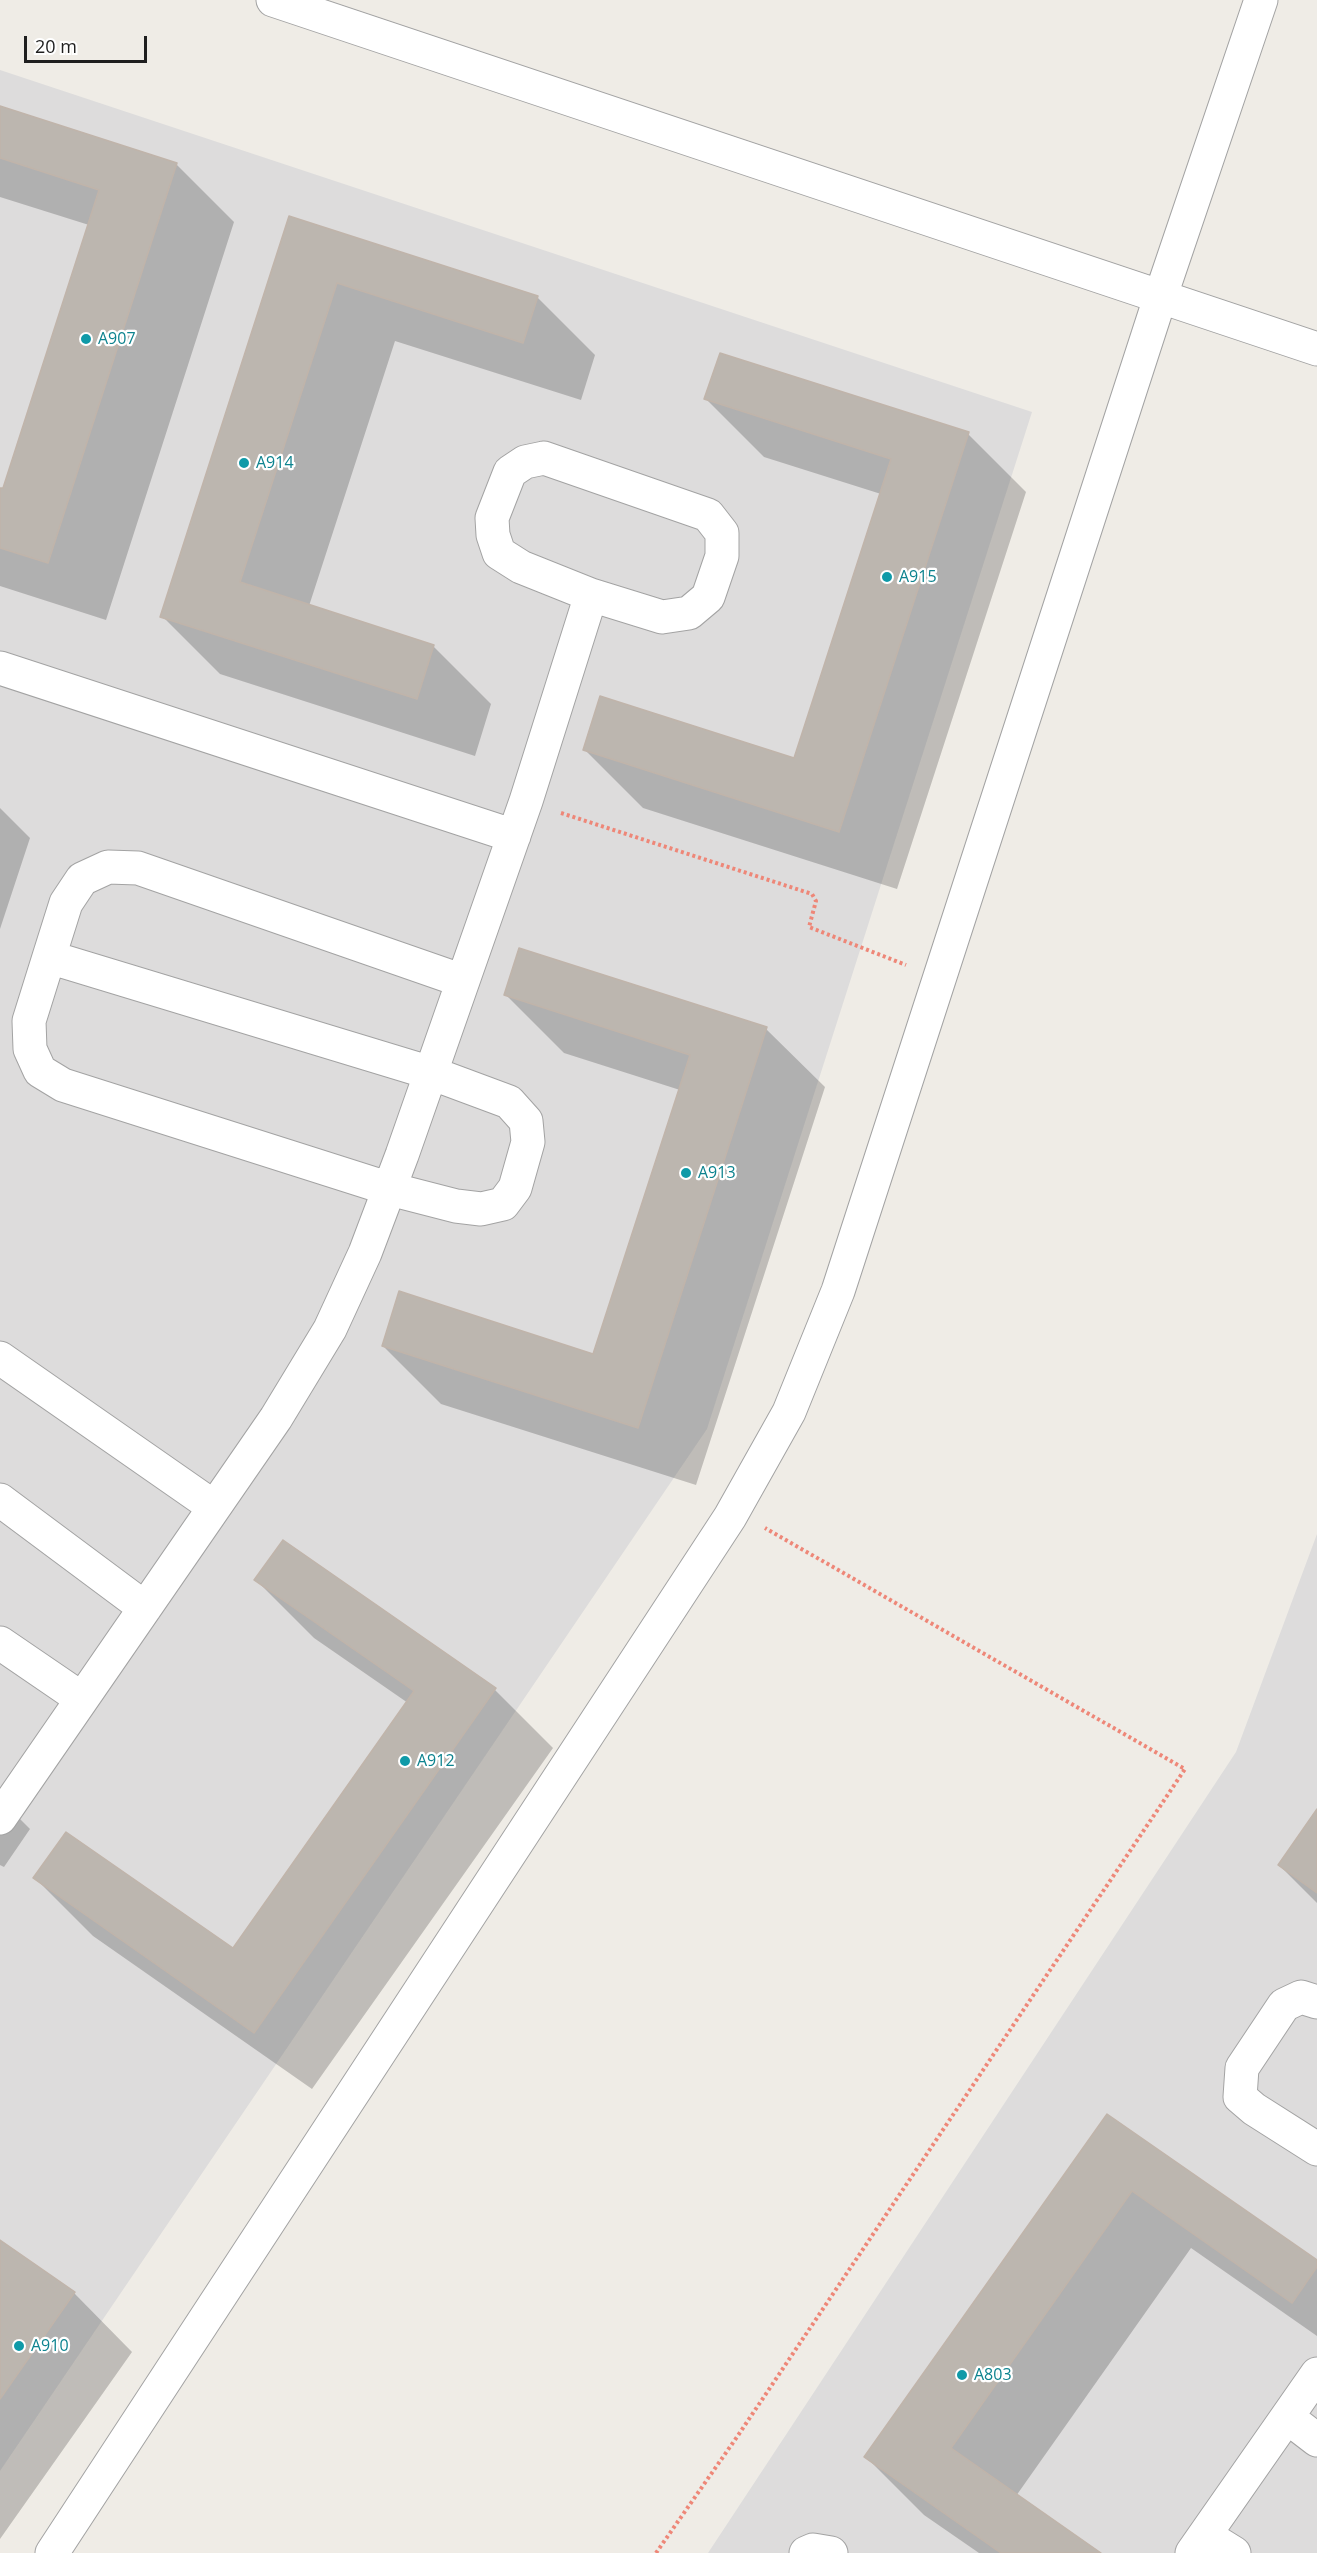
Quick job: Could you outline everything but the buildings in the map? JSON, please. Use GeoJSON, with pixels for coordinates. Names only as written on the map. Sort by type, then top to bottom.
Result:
{"type":"FeatureCollection","features":[{"type":"Feature","properties":{"kind":"street"},"geometry":{"type":"LineString","coordinates":[[273,0],[1317,349]]}},
{"type":"Feature","properties":{"kind":"street"},"geometry":{"type":"LineString","coordinates":[[52,2553],[734,1509],[789,1412],[838,1291],[1160,298],[1260,0]]}},
{"type":"Feature","properties":{"kind":"street"},"geometry":{"type":"LineString","coordinates":[[544,458],[708,514],[722,533],[722,556],[708,597],[689,613],[662,617],[591,595],[520,567],[499,553],[493,535],[492,518],[510,472],[525,462],[544,458]]}},
{"type":"Feature","properties":{"kind":"street"},"geometry":{"type":"LineString","coordinates":[[0,1818],[276,1418],[330,1329],[365,1253],[390,1189],[526,801],[591,595]]}},
{"type":"Feature","properties":{"kind":"street"},"geometry":{"type":"LineString","coordinates":[[0,668],[514,836]]}},
{"type":"Feature","properties":{"kind":"street"},"geometry":{"type":"LineString","coordinates":[[49,957],[431,1073],[509,1102],[526,1121],[528,1142],[515,1188],[503,1204],[481,1209],[456,1206],[390,1189],[63,1085],[40,1071],[30,1049],[29,1021],[49,957],[66,903],[82,879],[108,867],[138,868],[463,981]]}},
{"type":"Feature","properties":{"kind":"street"},"geometry":{"type":"LineString","coordinates":[[0,1358],[214,1507]]}},
{"type":"Feature","properties":{"kind":"street"},"geometry":{"type":"LineString","coordinates":[[0,1500],[145,1608]]}},
{"type":"Feature","properties":{"kind":"street"},"geometry":{"type":"LineString","coordinates":[[0,1643],[82,1699]]}},
{"type":"Feature","properties":{"kind":"street"},"geometry":{"type":"LineString","coordinates":[[1317,2002],[1301,1997],[1284,2004],[1242,2068],[1240,2097],[1254,2109],[1317,2149]]}},
{"type":"Feature","properties":{"kind":"street"},"geometry":{"type":"LineString","coordinates":[[1234,2553],[1199,2544],[1317,2374]]}},
{"type":"Feature","properties":{"kind":"street"},"geometry":{"type":"LineString","coordinates":[[1287,2417],[1317,2440]]}},
{"type":"Feature","properties":{"kind":"street"},"geometry":{"type":"LineString","coordinates":[[806,2553],[813,2550],[831,2553]]}},
{"type":"Feature","properties":{"kind":"path"},"geometry":{"type":"LineString","coordinates":[[526,801],[812,894],[816,901],[809,927],[939,978]]}},
{"type":"Feature","properties":{"kind":"path"},"geometry":{"type":"LineString","coordinates":[[656,2553],[739,2434],[1185,1769],[734,1509]]}},
{"type":"Feature","properties":{"kind":"shaded area"},"geometry":{"type":"Polygon","coordinates":[[[0,70],[1032,412],[707,1429],[0,2471],[0,70]]]}},
{"type":"Feature","properties":{"kind":"shaded area"},"geometry":{"type":"Polygon","coordinates":[[[1317,1534],[1317,2553],[708,2553],[1236,1752],[1317,1534]]]}},
{"type":"Feature","properties":{"kind":"place","name":"A907"},"geometry":{"type":"Point","coordinates":[86,339]}},
{"type":"Feature","properties":{"kind":"place","name":"A914"},"geometry":{"type":"Point","coordinates":[244,463]}},
{"type":"Feature","properties":{"kind":"place","name":"A915"},"geometry":{"type":"Point","coordinates":[887,577]}},
{"type":"Feature","properties":{"kind":"place","name":"A913"},"geometry":{"type":"Point","coordinates":[686,1173]}},
{"type":"Feature","properties":{"kind":"place","name":"A912"},"geometry":{"type":"Point","coordinates":[405,1761]}},
{"type":"Feature","properties":{"kind":"place","name":"A910"},"geometry":{"type":"Point","coordinates":[19,2346]}},
{"type":"Feature","properties":{"kind":"place","name":"A803"},"geometry":{"type":"Point","coordinates":[962,2375]}}]}
